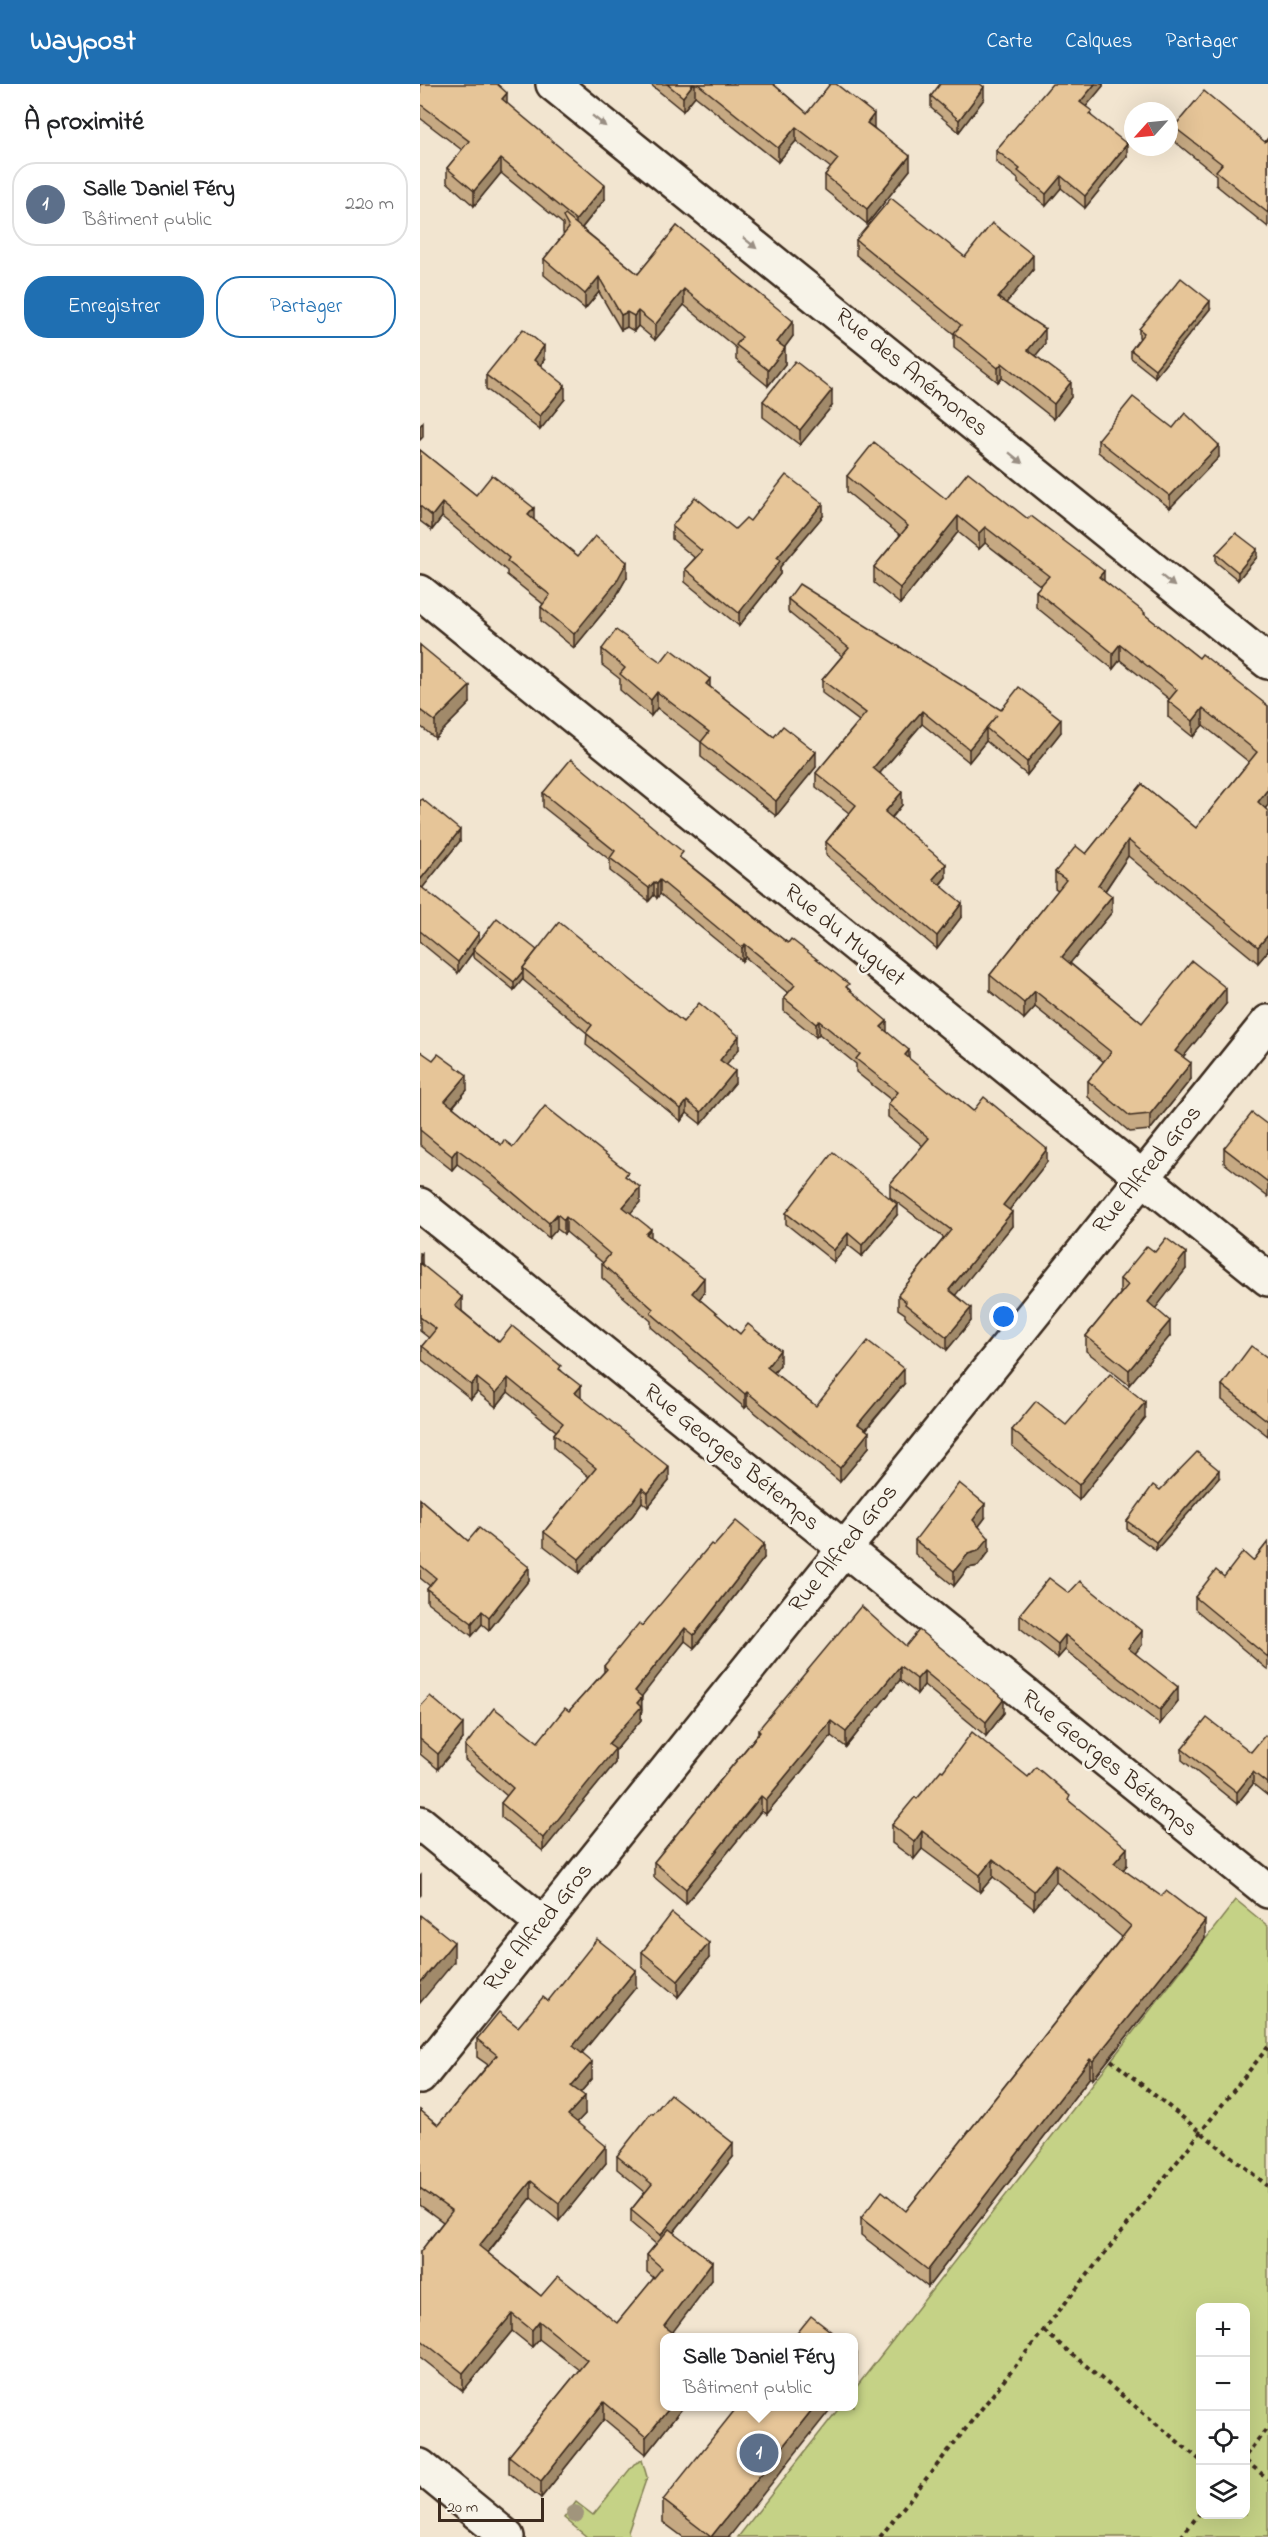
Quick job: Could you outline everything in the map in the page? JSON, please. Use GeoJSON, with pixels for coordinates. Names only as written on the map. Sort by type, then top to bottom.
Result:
{"type":"FeatureCollection","features":[{"type":"Feature","properties":{"kind":"street","name":"Rue des Anémones"},"geometry":{"type":"LineString","coordinates":[[553,84],[1268,662]]}},
{"type":"Feature","properties":{"kind":"street","name":"Rue du Muguet"},"geometry":{"type":"LineString","coordinates":[[420,592],[1268,1279]]}},
{"type":"Feature","properties":{"kind":"street","name":"Rue Alfred Gros"},"geometry":{"type":"LineString","coordinates":[[420,2077],[1141,1177],[1268,1022]]}},
{"type":"Feature","properties":{"kind":"street","name":"Rue Georges Bétemps"},"geometry":{"type":"LineString","coordinates":[[420,1205],[1268,1891]]}},
{"type":"Feature","properties":{"kind":"street"},"geometry":{"type":"LineString","coordinates":[[420,1823],[542,1923]]}},
{"type":"Feature","properties":{"kind":"street"},"geometry":{"type":"LineString","coordinates":[[420,2466],[507,2537]]}},
{"type":"Feature","properties":{"kind":"path"},"geometry":{"type":"LineString","coordinates":[[880,2537],[1268,2047]]}},
{"type":"Feature","properties":{"kind":"path"},"geometry":{"type":"LineString","coordinates":[[1111,2060],[1268,2186]]}},
{"type":"Feature","properties":{"kind":"path"},"geometry":{"type":"LineString","coordinates":[[1044,2331],[1196,2457]]}},
{"type":"Feature","properties":{"kind":"path"},"geometry":{"type":"LineString","coordinates":[[1250,2449],[1268,2427]]}},
{"type":"Feature","properties":{"kind":"path"},"geometry":{"type":"LineString","coordinates":[[1250,2465],[1268,2479]]}},
{"type":"Feature","properties":{"kind":"path"},"geometry":{"type":"LineString","coordinates":[[1181,2537],[1196,2518]]}},
{"type":"Feature","properties":{"kind":"green space"},"geometry":{"type":"Polygon","coordinates":[[[1236,1900],[1268,1926],[1268,2537],[738,2537],[837,2411],[858,2411],[858,2385],[1236,1900]]]}},
{"type":"Feature","properties":{"kind":"green space"},"geometry":{"type":"Polygon","coordinates":[[[642,2460],[647,2477],[628,2532],[630,2537],[587,2537],[564,2518],[576,2502],[593,2515],[634,2464],[642,2460]]]}},
{"type":"Feature","properties":{"kind":"building"},"geometry":{"type":"Polygon","coordinates":[[[420,84],[497,84],[507,93],[502,99],[605,185],[576,220],[501,159],[474,191],[447,168],[469,141],[420,104],[420,84]]]}},
{"type":"Feature","properties":{"kind":"building"},"geometry":{"type":"Polygon","coordinates":[[[667,84],[693,84],[683,97],[667,84]]]}},
{"type":"Feature","properties":{"kind":"building"},"geometry":{"type":"Polygon","coordinates":[[[698,84],[773,84],[807,113],[830,84],[836,84],[874,114],[867,123],[910,156],[867,209],[825,175],[838,159],[796,127],[778,148],[698,84]]]}},
{"type":"Feature","properties":{"kind":"building"},"geometry":{"type":"Polygon","coordinates":[[[940,84],[980,84],[984,87],[959,120],[931,96],[940,84]]]}},
{"type":"Feature","properties":{"kind":"building"},"geometry":{"type":"Polygon","coordinates":[[[1052,84],[1095,84],[1080,102],[1092,111],[1089,114],[1124,142],[1124,148],[1085,196],[1061,176],[1046,194],[996,150],[1052,84]]]}},
{"type":"Feature","properties":{"kind":"building"},"geometry":{"type":"Polygon","coordinates":[[[1204,91],[1265,142],[1268,138],[1268,213],[1216,171],[1222,164],[1178,130],[1178,122],[1204,91]]]}},
{"type":"Feature","properties":{"kind":"building"},"geometry":{"type":"Polygon","coordinates":[[[891,198],[965,257],[992,223],[1033,255],[998,298],[1045,329],[1028,350],[1071,382],[1054,404],[1002,363],[998,368],[954,333],[961,325],[856,240],[891,198]]]}},
{"type":"Feature","properties":{"kind":"building"},"geometry":{"type":"Polygon","coordinates":[[[565,215],[638,274],[677,226],[793,321],[777,342],[785,348],[768,370],[736,345],[742,337],[684,289],[655,325],[638,311],[634,316],[627,312],[621,315],[599,277],[585,294],[544,259],[569,228],[563,217],[565,215]]]}},
{"type":"Feature","properties":{"kind":"building"},"geometry":{"type":"Polygon","coordinates":[[[1181,278],[1210,301],[1155,369],[1131,350],[1144,333],[1139,329],[1181,278]]]}},
{"type":"Feature","properties":{"kind":"building"},"geometry":{"type":"Polygon","coordinates":[[[523,329],[544,346],[534,360],[565,385],[540,416],[486,375],[523,329]]]}},
{"type":"Feature","properties":{"kind":"building"},"geometry":{"type":"Polygon","coordinates":[[[795,361],[832,390],[800,430],[763,401],[795,361]]]}},
{"type":"Feature","properties":{"kind":"building"},"geometry":{"type":"Polygon","coordinates":[[[1133,397],[1173,428],[1185,413],[1219,445],[1170,496],[1098,440],[1133,397]]]}},
{"type":"Feature","properties":{"kind":"building"},"geometry":{"type":"Polygon","coordinates":[[[874,442],[946,499],[968,472],[1028,519],[1031,516],[1104,571],[1099,577],[1199,658],[1202,654],[1268,706],[1268,789],[1258,802],[1268,811],[1268,935],[1258,947],[1128,840],[1098,885],[1112,896],[1062,957],[1142,1023],[1192,961],[1226,988],[1175,1051],[1191,1063],[1150,1114],[1130,1116],[1088,1081],[1111,1052],[1035,991],[1024,1003],[990,975],[1066,880],[1055,872],[1076,846],[1086,854],[1142,784],[1196,828],[1257,752],[1203,708],[1193,721],[1168,701],[1177,690],[1120,644],[1113,653],[1036,591],[1049,576],[985,527],[979,533],[958,516],[900,588],[874,567],[908,526],[847,476],[874,442]]]}},
{"type":"Feature","properties":{"kind":"building"},"geometry":{"type":"Polygon","coordinates":[[[420,450],[476,495],[492,475],[534,508],[528,515],[578,556],[595,536],[627,562],[615,584],[574,634],[541,607],[550,595],[507,561],[509,558],[442,503],[432,516],[420,506],[420,450]]]}},
{"type":"Feature","properties":{"kind":"building"},"geometry":{"type":"Polygon","coordinates":[[[786,475],[823,503],[777,558],[780,561],[739,613],[685,569],[702,551],[672,526],[695,497],[735,529],[746,518],[750,521],[786,475]]]}},
{"type":"Feature","properties":{"kind":"building"},"geometry":{"type":"Polygon","coordinates":[[[1236,533],[1257,549],[1238,572],[1216,554],[1236,533]]]}},
{"type":"Feature","properties":{"kind":"building"},"geometry":{"type":"Polygon","coordinates":[[[799,584],[1001,710],[1019,687],[1061,719],[1027,762],[986,728],[969,749],[922,711],[873,768],[902,792],[885,812],[946,864],[933,879],[962,903],[937,936],[826,842],[856,805],[816,773],[866,713],[822,680],[849,648],[788,599],[799,584]]]}},
{"type":"Feature","properties":{"kind":"building"},"geometry":{"type":"Polygon","coordinates":[[[616,630],[661,662],[671,649],[710,679],[706,684],[774,737],[783,726],[816,752],[776,801],[701,742],[709,732],[657,692],[651,700],[620,674],[625,668],[602,649],[616,630]]]}},
{"type":"Feature","properties":{"kind":"building"},"geometry":{"type":"Polygon","coordinates":[[[420,645],[470,686],[435,721],[420,710],[420,645]]]}},
{"type":"Feature","properties":{"kind":"building"},"geometry":{"type":"Polygon","coordinates":[[[571,759],[683,852],[679,857],[788,943],[791,939],[849,984],[846,987],[887,1021],[881,1027],[909,1050],[905,1055],[973,1111],[984,1097],[1047,1149],[1003,1205],[1012,1212],[949,1290],[971,1308],[947,1337],[905,1304],[906,1302],[898,1295],[951,1230],[890,1184],[929,1138],[888,1104],[898,1092],[856,1059],[860,1054],[819,1021],[816,1024],[784,998],[795,985],[745,944],[742,948],[660,880],[657,884],[654,882],[649,888],[610,858],[615,851],[543,793],[571,759]]]}},
{"type":"Feature","properties":{"kind":"building"},"geometry":{"type":"Polygon","coordinates":[[[422,799],[460,830],[420,880],[420,801],[422,799]]]}},
{"type":"Feature","properties":{"kind":"building"},"geometry":{"type":"Polygon","coordinates":[[[420,886],[479,933],[458,962],[420,931],[420,886]]]}},
{"type":"Feature","properties":{"kind":"building"},"geometry":{"type":"Polygon","coordinates":[[[497,918],[537,950],[514,982],[473,949],[497,918]]]}},
{"type":"Feature","properties":{"kind":"building"},"geometry":{"type":"Polygon","coordinates":[[[559,922],[683,1022],[699,1003],[739,1036],[720,1060],[735,1071],[701,1112],[687,1101],[681,1109],[586,1033],[592,1025],[523,968],[559,922]]]}},
{"type":"Feature","properties":{"kind":"building"},"geometry":{"type":"Polygon","coordinates":[[[420,1051],[433,1060],[438,1054],[467,1075],[445,1101],[501,1145],[504,1140],[513,1147],[545,1106],[628,1172],[625,1176],[640,1187],[623,1207],[651,1229],[646,1234],[704,1278],[692,1293],[740,1334],[748,1324],[780,1350],[767,1367],[816,1406],[868,1341],[904,1369],[858,1424],[869,1432],[840,1468],[747,1392],[745,1394],[651,1313],[653,1309],[602,1264],[610,1254],[566,1217],[564,1220],[557,1214],[549,1223],[491,1174],[457,1149],[452,1156],[420,1130],[420,1051]]]}},
{"type":"Feature","properties":{"kind":"building"},"geometry":{"type":"Polygon","coordinates":[[[1252,1113],[1268,1125],[1268,1182],[1224,1148],[1252,1113]]]}},
{"type":"Feature","properties":{"kind":"building"},"geometry":{"type":"Polygon","coordinates":[[[833,1152],[897,1204],[862,1245],[848,1233],[834,1250],[786,1213],[833,1152]]]}},
{"type":"Feature","properties":{"kind":"building"},"geometry":{"type":"Polygon","coordinates":[[[1166,1238],[1186,1253],[1148,1302],[1170,1321],[1129,1370],[1086,1336],[1128,1285],[1120,1279],[1147,1246],[1155,1252],[1166,1238]]]}},
{"type":"Feature","properties":{"kind":"building"},"geometry":{"type":"Polygon","coordinates":[[[420,1263],[462,1297],[455,1306],[499,1342],[512,1326],[561,1366],[559,1369],[581,1386],[575,1393],[669,1467],[648,1493],[642,1488],[633,1501],[579,1559],[544,1532],[596,1468],[554,1434],[563,1423],[508,1378],[496,1393],[477,1378],[471,1385],[422,1346],[436,1329],[420,1317],[420,1263]]]}},
{"type":"Feature","properties":{"kind":"building"},"geometry":{"type":"Polygon","coordinates":[[[1251,1346],[1268,1358],[1268,1421],[1222,1385],[1251,1346]]]}},
{"type":"Feature","properties":{"kind":"building"},"geometry":{"type":"Polygon","coordinates":[[[1110,1374],[1145,1402],[1079,1485],[1012,1430],[1036,1401],[1066,1425],[1110,1374]]]}},
{"type":"Feature","properties":{"kind":"building"},"geometry":{"type":"Polygon","coordinates":[[[1197,1452],[1219,1470],[1156,1542],[1127,1521],[1153,1485],[1160,1490],[1197,1452]]]}},
{"type":"Feature","properties":{"kind":"building"},"geometry":{"type":"Polygon","coordinates":[[[959,1483],[985,1504],[973,1520],[989,1538],[978,1551],[968,1554],[954,1571],[915,1540],[959,1483]]]}},
{"type":"Feature","properties":{"kind":"building"},"geometry":{"type":"Polygon","coordinates":[[[420,1499],[468,1541],[479,1528],[529,1567],[489,1617],[482,1611],[472,1623],[427,1589],[436,1578],[420,1565],[420,1499]]]}},
{"type":"Feature","properties":{"kind":"building"},"geometry":{"type":"Polygon","coordinates":[[[736,1521],[764,1544],[694,1635],[685,1628],[635,1691],[642,1697],[637,1703],[641,1707],[608,1744],[615,1749],[543,1838],[501,1803],[513,1788],[465,1746],[494,1708],[538,1742],[565,1708],[569,1711],[607,1669],[604,1666],[639,1623],[642,1626],[711,1544],[714,1546],[736,1521]]]}},
{"type":"Feature","properties":{"kind":"building"},"geometry":{"type":"Polygon","coordinates":[[[1268,1542],[1268,1657],[1195,1597],[1216,1570],[1224,1577],[1243,1552],[1253,1561],[1268,1542]]]}},
{"type":"Feature","properties":{"kind":"building"},"geometry":{"type":"Polygon","coordinates":[[[1049,1578],[1069,1593],[1080,1581],[1142,1631],[1128,1648],[1178,1687],[1160,1710],[1065,1635],[1058,1644],[1020,1614],[1049,1578]]]}},
{"type":"Feature","properties":{"kind":"building"},"geometry":{"type":"Polygon","coordinates":[[[861,1606],[906,1646],[919,1630],[1004,1699],[986,1722],[924,1671],[917,1679],[900,1666],[846,1732],[831,1721],[766,1800],[761,1796],[686,1889],[654,1862],[760,1732],[758,1730],[861,1606]]]}},
{"type":"Feature","properties":{"kind":"building"},"geometry":{"type":"Polygon","coordinates":[[[430,1696],[463,1724],[438,1754],[420,1739],[420,1707],[430,1696]]]}},
{"type":"Feature","properties":{"kind":"building"},"geometry":{"type":"Polygon","coordinates":[[[1207,1718],[1251,1752],[1265,1735],[1268,1738],[1268,1784],[1253,1772],[1237,1792],[1182,1749],[1207,1718]]]}},
{"type":"Feature","properties":{"kind":"building"},"geometry":{"type":"Polygon","coordinates":[[[972,1732],[1028,1777],[1036,1767],[1070,1796],[1068,1800],[1127,1848],[1114,1863],[1161,1896],[1166,1891],[1205,1921],[1093,2061],[1090,2059],[928,2270],[861,2218],[882,2191],[906,2211],[1131,1926],[1056,1864],[1034,1891],[993,1859],[980,1875],[922,1831],[914,1842],[892,1825],[915,1797],[917,1799],[941,1770],[943,1771],[972,1732]]]}},
{"type":"Feature","properties":{"kind":"building"},"geometry":{"type":"Polygon","coordinates":[[[672,1913],[709,1943],[678,1981],[642,1952],[672,1913]]]}},
{"type":"Feature","properties":{"kind":"building"},"geometry":{"type":"Polygon","coordinates":[[[420,1915],[454,1942],[420,1983],[420,1915]]]}},
{"type":"Feature","properties":{"kind":"building"},"geometry":{"type":"Polygon","coordinates":[[[597,1939],[636,1970],[573,2046],[592,2062],[571,2086],[585,2096],[568,2115],[606,2146],[559,2203],[531,2181],[479,2246],[541,2296],[558,2276],[617,2323],[662,2268],[647,2255],[669,2229],[712,2262],[664,2326],[674,2333],[660,2333],[660,2411],[667,2411],[646,2437],[604,2402],[541,2481],[509,2456],[587,2360],[539,2321],[532,2330],[512,2314],[463,2373],[420,2339],[420,2252],[452,2211],[420,2188],[420,2110],[438,2125],[497,2055],[477,2039],[499,2012],[518,2027],[543,1997],[548,2001],[597,1939]]]}},
{"type":"Feature","properties":{"kind":"building"},"geometry":{"type":"Polygon","coordinates":[[[670,2094],[733,2143],[661,2235],[631,2210],[652,2184],[617,2156],[651,2113],[653,2114],[670,2094]]]}},
{"type":"Feature","properties":{"kind":"building"},"geometry":{"type":"Polygon","coordinates":[[[811,2316],[833,2333],[797,2333],[811,2316]]]}},
{"type":"Feature","properties":{"kind":"building"},"geometry":{"type":"Polygon","coordinates":[[[734,2411],[811,2411],[711,2537],[663,2500],[734,2411]]]}},
{"type":"Feature","properties":{"kind":"place","name":"Salle Daniel Féry"},"geometry":{"type":"Point","coordinates":[759,2453]}}]}
